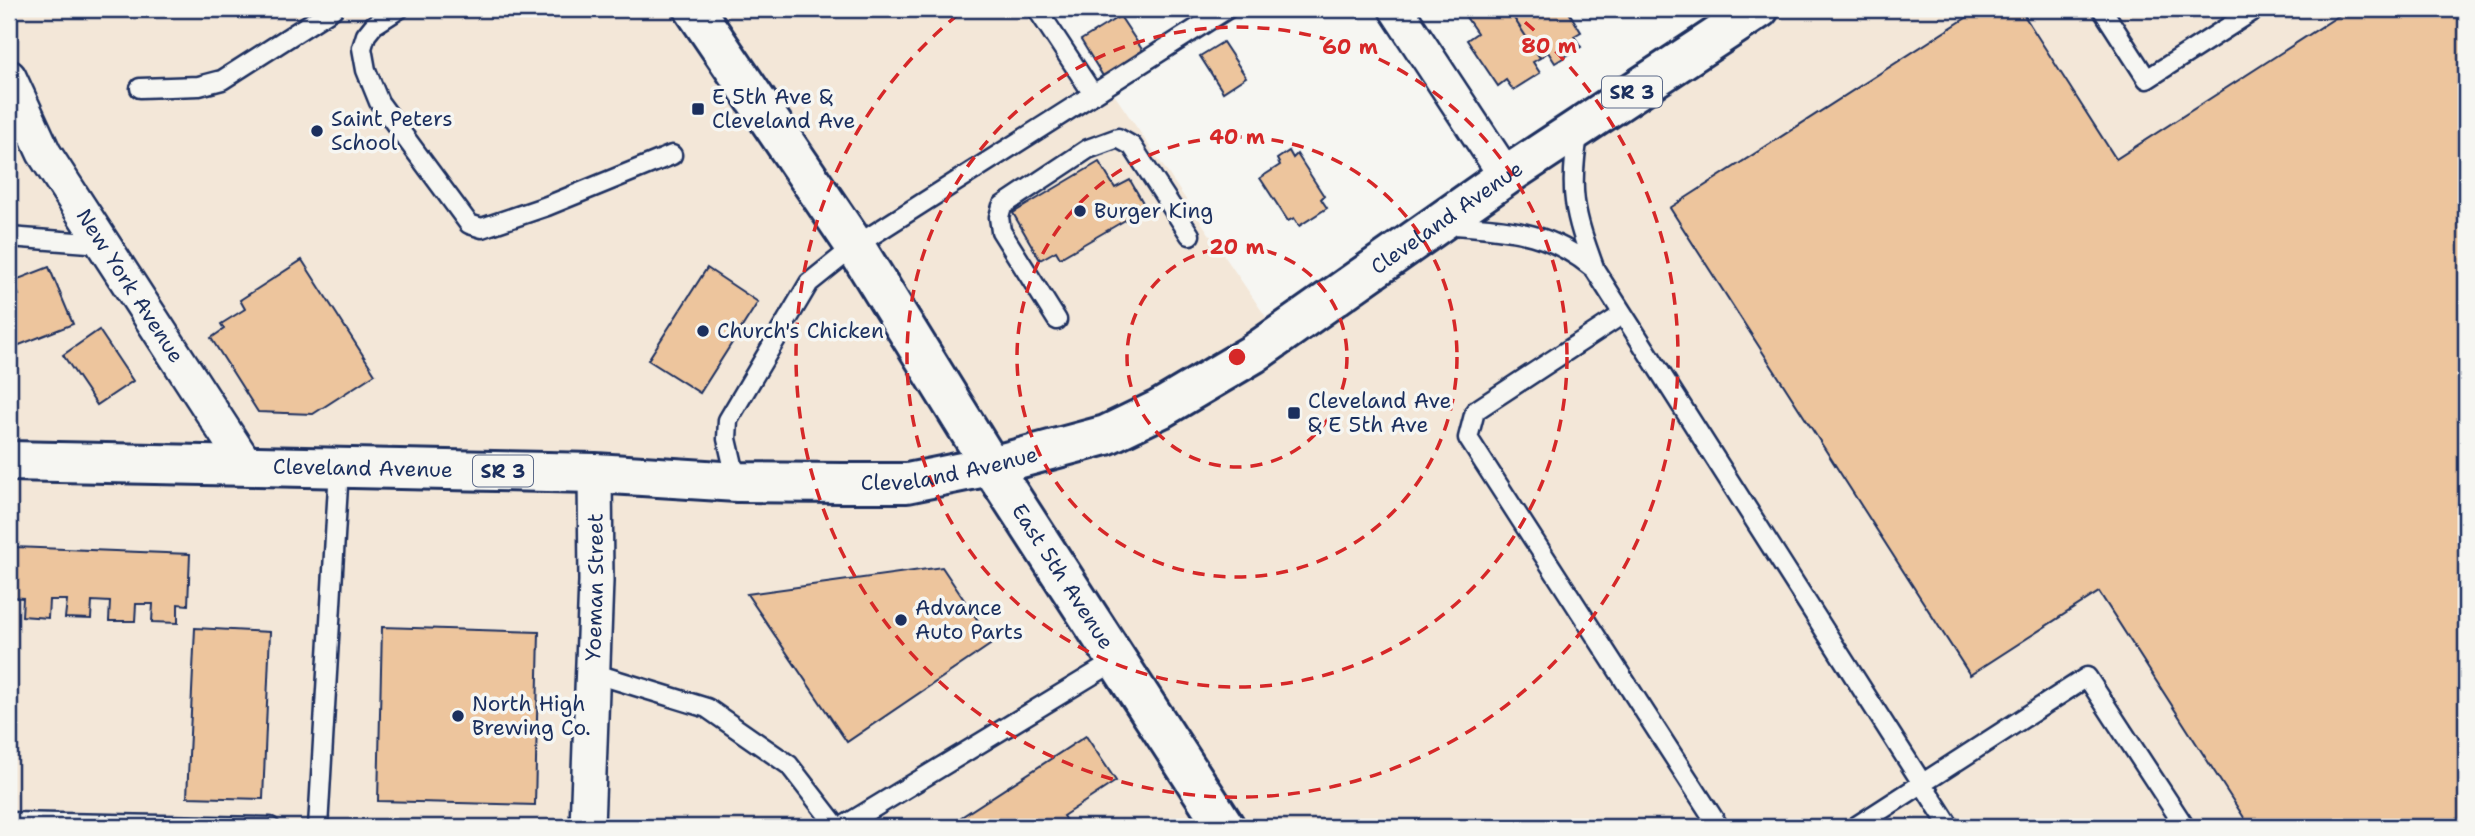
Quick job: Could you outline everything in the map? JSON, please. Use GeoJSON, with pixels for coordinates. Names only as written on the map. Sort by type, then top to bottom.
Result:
{"type":"FeatureCollection","features":[{"type":"Feature","properties":{"kind":"main road","name":"East 5th Avenue"},"geometry":{"type":"LineString","coordinates":[[694,9],[855,246],[991,466],[1117,660],[1217,824]]}},
{"type":"Feature","properties":{"kind":"main road","name":"Cleveland Avenue"},"geometry":{"type":"LineString","coordinates":[[9,461],[595,473],[737,482],[907,483],[991,466],[1106,435],[1160,409],[1253,355],[1506,176],[1759,9]]}},
{"type":"Feature","properties":{"kind":"street"},"geometry":{"type":"LineString","coordinates":[[1396,9],[1506,176]]}},
{"type":"Feature","properties":{"kind":"street","name":"New York Avenue"},"geometry":{"type":"LineString","coordinates":[[12,89],[44,153],[247,466]]}},
{"type":"Feature","properties":{"kind":"street","name":"Yoeman Street"},"geometry":{"type":"LineString","coordinates":[[587,827],[593,673],[595,473]]}},
{"type":"Feature","properties":{"kind":"lane"},"geometry":{"type":"LineString","coordinates":[[140,88],[200,86],[222,80],[333,9]]}},
{"type":"Feature","properties":{"kind":"lane"},"geometry":{"type":"LineString","coordinates":[[399,9],[374,25],[366,35],[362,48],[366,70],[379,102],[469,225],[482,228],[547,206],[672,155]]}},
{"type":"Feature","properties":{"kind":"lane"},"geometry":{"type":"LineString","coordinates":[[1037,9],[1093,94]]}},
{"type":"Feature","properties":{"kind":"lane"},"geometry":{"type":"LineString","coordinates":[[737,482],[727,439],[728,420],[809,283],[855,246],[1227,9]]}},
{"type":"Feature","properties":{"kind":"lane"},"geometry":{"type":"LineString","coordinates":[[2102,9],[2147,79],[2244,12]]}},
{"type":"Feature","properties":{"kind":"lane"},"geometry":{"type":"LineString","coordinates":[[1580,126],[1572,171],[1572,194],[1577,223],[1595,270],[1951,827]]}},
{"type":"Feature","properties":{"kind":"lane"},"geometry":{"type":"LineString","coordinates":[[1056,320],[1001,231],[999,217],[1002,205],[1088,149],[1118,138],[1132,146],[1190,235]]}},
{"type":"Feature","properties":{"kind":"lane"},"geometry":{"type":"LineString","coordinates":[[1438,223],[1525,233],[1554,240],[1595,270]]}},
{"type":"Feature","properties":{"kind":"lane"},"geometry":{"type":"LineString","coordinates":[[9,237],[102,244]]}},
{"type":"Feature","properties":{"kind":"lane"},"geometry":{"type":"LineString","coordinates":[[1623,313],[1475,411],[1468,438],[1719,827]]}},
{"type":"Feature","properties":{"kind":"lane"},"geometry":{"type":"LineString","coordinates":[[318,827],[339,468]]}},
{"type":"Feature","properties":{"kind":"lane"},"geometry":{"type":"LineString","coordinates":[[593,673],[707,708],[789,765],[839,827],[868,820],[1117,660]]}},
{"type":"Feature","properties":{"kind":"lane"},"geometry":{"type":"LineString","coordinates":[[1855,827],[2087,677],[2185,827]]}},
{"type":"Feature","properties":{"kind":"lane"},"geometry":{"type":"LineString","coordinates":[[9,822],[270,827]]}},
{"type":"Feature","properties":{"kind":"shaded area"},"geometry":{"type":"Polygon","coordinates":[[[9,9],[1030,9],[1085,95],[1105,81],[1266,317],[1749,9],[2466,9],[2466,827],[9,827],[9,9]]]}},
{"type":"Feature","properties":{"kind":"building"},"geometry":{"type":"Polygon","coordinates":[[[1473,9],[1497,9],[1501,14],[1508,9],[1540,58],[1533,62],[1540,73],[1513,90],[1506,80],[1498,86],[1467,40],[1477,33],[1464,14],[1473,9]]]}},
{"type":"Feature","properties":{"kind":"building"},"geometry":{"type":"Polygon","coordinates":[[[1508,9],[1567,9],[1581,32],[1574,36],[1581,47],[1555,63],[1548,52],[1540,58],[1508,9]]]}},
{"type":"Feature","properties":{"kind":"building"},"geometry":{"type":"Polygon","coordinates":[[[1980,9],[2020,9],[2116,159],[2349,9],[2466,9],[2466,827],[2250,827],[2099,592],[1970,675],[1670,208],[1980,9]]]}},
{"type":"Feature","properties":{"kind":"building"},"geometry":{"type":"Polygon","coordinates":[[[1120,16],[1143,51],[1103,76],[1081,40],[1120,16]]]}},
{"type":"Feature","properties":{"kind":"building"},"geometry":{"type":"Polygon","coordinates":[[[1223,42],[1246,77],[1223,92],[1200,56],[1223,42]]]}},
{"type":"Feature","properties":{"kind":"building"},"geometry":{"type":"Polygon","coordinates":[[[1289,151],[1293,158],[1297,154],[1324,196],[1321,199],[1327,208],[1299,226],[1294,218],[1288,221],[1260,178],[1280,165],[1277,159],[1289,151]]]}},
{"type":"Feature","properties":{"kind":"building","name":"Burger King"},"geometry":{"type":"Polygon","coordinates":[[[1099,162],[1115,188],[1130,180],[1146,208],[1060,258],[1056,251],[1040,260],[1013,213],[1099,162]]]}},
{"type":"Feature","properties":{"kind":"building"},"geometry":{"type":"Polygon","coordinates":[[[302,260],[375,374],[313,414],[258,412],[211,338],[224,329],[221,324],[245,309],[240,300],[302,260]]]}},
{"type":"Feature","properties":{"kind":"building"},"geometry":{"type":"Polygon","coordinates":[[[49,267],[73,324],[9,349],[9,299],[19,295],[13,281],[49,267]]]}},
{"type":"Feature","properties":{"kind":"building","name":"Church's Chicken"},"geometry":{"type":"Polygon","coordinates":[[[707,268],[758,302],[700,393],[648,360],[707,268]]]}},
{"type":"Feature","properties":{"kind":"building"},"geometry":{"type":"Polygon","coordinates":[[[99,330],[133,381],[97,405],[63,355],[99,330]]]}},
{"type":"Feature","properties":{"kind":"building"},"geometry":{"type":"Polygon","coordinates":[[[14,547],[190,554],[188,605],[178,604],[178,623],[152,622],[153,604],[136,604],[135,621],[109,621],[110,602],[92,601],[91,619],[65,618],[67,600],[49,600],[48,618],[22,616],[23,598],[12,597],[14,547]]]}},
{"type":"Feature","properties":{"kind":"building"},"geometry":{"type":"Polygon","coordinates":[[[942,567],[993,643],[847,742],[747,594],[942,567]]]}},
{"type":"Feature","properties":{"kind":"building","name":"North High Brewing Co."},"geometry":{"type":"Polygon","coordinates":[[[382,627],[539,632],[535,805],[378,801],[382,627]]]}},
{"type":"Feature","properties":{"kind":"building"},"geometry":{"type":"Polygon","coordinates":[[[195,628],[270,632],[263,799],[187,797],[195,628]]]}},
{"type":"Feature","properties":{"kind":"building"},"geometry":{"type":"Polygon","coordinates":[[[1086,736],[1116,781],[1063,816],[1070,827],[946,827],[1086,736]]]}},
{"type":"Feature","properties":{"kind":"place","name":"E 5th Ave & Cleveland Ave"},"geometry":{"type":"Point","coordinates":[698,109]}},
{"type":"Feature","properties":{"kind":"place","name":"Saint Peters School"},"geometry":{"type":"Point","coordinates":[317,131]}},
{"type":"Feature","properties":{"kind":"place","name":"Burger King"},"geometry":{"type":"Point","coordinates":[1080,211]}},
{"type":"Feature","properties":{"kind":"place","name":"Church's Chicken"},"geometry":{"type":"Point","coordinates":[703,331]}},
{"type":"Feature","properties":{"kind":"place","name":"Cleveland Ave & E 5th Ave"},"geometry":{"type":"Point","coordinates":[1294,413]}},
{"type":"Feature","properties":{"kind":"place","name":"Advance Auto Parts"},"geometry":{"type":"Point","coordinates":[901,620]}},
{"type":"Feature","properties":{"kind":"place","name":"North High Brewing Co."},"geometry":{"type":"Point","coordinates":[458,716]}}]}
